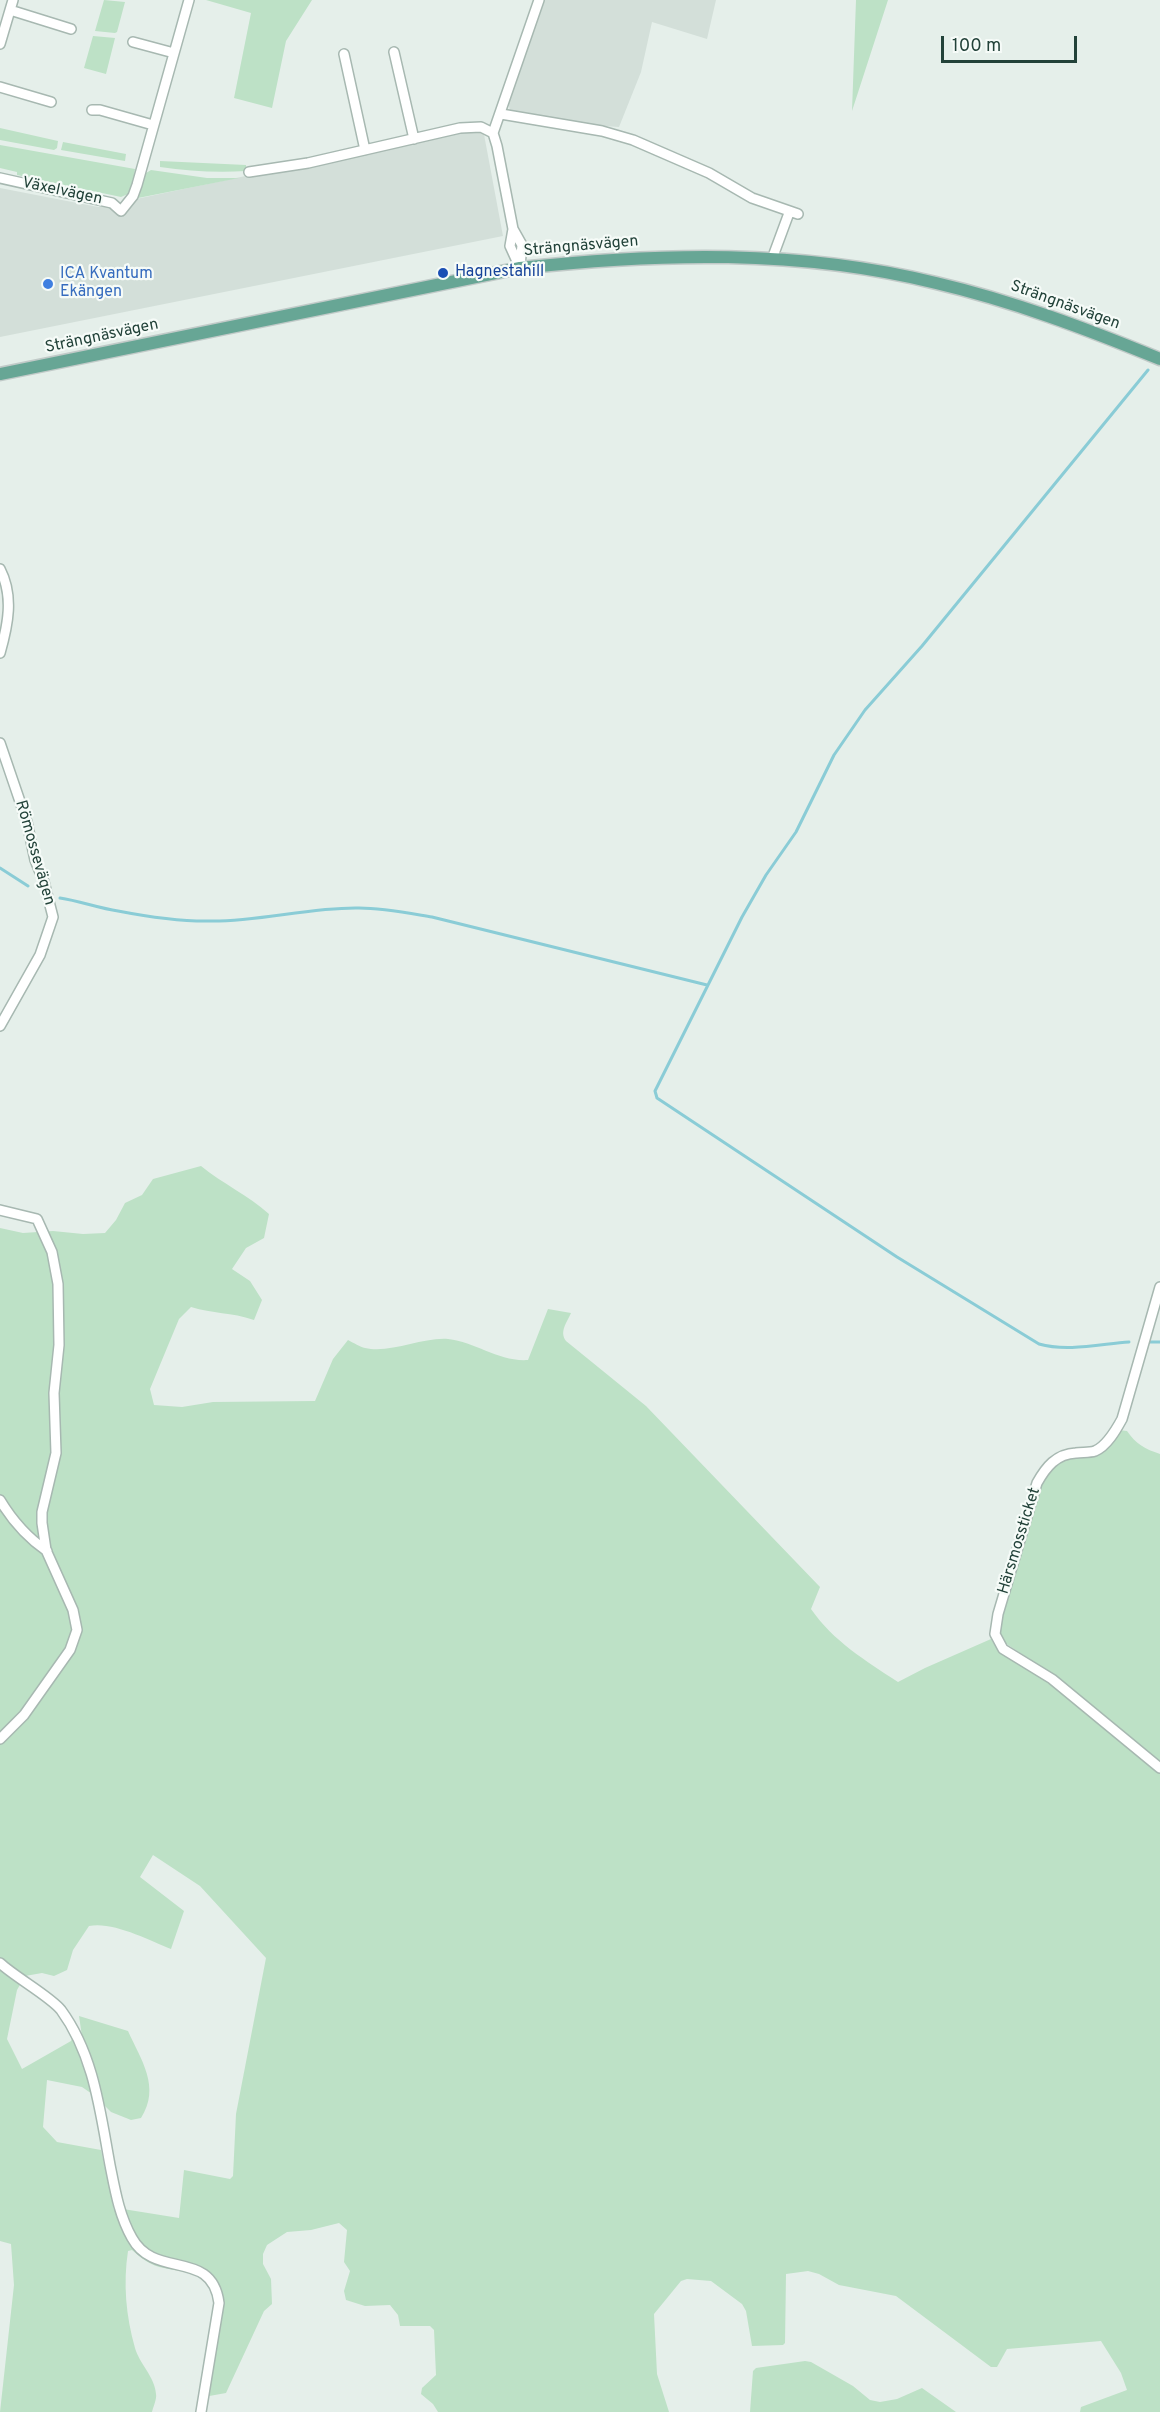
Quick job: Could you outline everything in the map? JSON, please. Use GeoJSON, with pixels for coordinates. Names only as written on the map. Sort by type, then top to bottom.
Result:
{"type":"FeatureCollection","features":[{"type":"Feature","properties":{"kind":"main road","name":"Strängnäsvägen"},"geometry":{"type":"LineString","coordinates":[[0,374],[520,268],[615,258],[694,256],[772,259],[852,267],[935,282],[1034,310],[1160,359]]}},
{"type":"Feature","properties":{"kind":"street"},"geometry":{"type":"LineString","coordinates":[[0,44],[13,0]]}},
{"type":"Feature","properties":{"kind":"street"},"geometry":{"type":"LineString","coordinates":[[92,110],[100,110],[153,125],[189,0]]}},
{"type":"Feature","properties":{"kind":"street"},"geometry":{"type":"LineString","coordinates":[[520,268],[522,245],[513,229],[493,133],[539,0]]}},
{"type":"Feature","properties":{"kind":"street"},"geometry":{"type":"LineString","coordinates":[[10,10],[71,29]]}},
{"type":"Feature","properties":{"kind":"street"},"geometry":{"type":"LineString","coordinates":[[133,42],[174,54]]}},
{"type":"Feature","properties":{"kind":"street"},"geometry":{"type":"LineString","coordinates":[[394,52],[414,139]]}},
{"type":"Feature","properties":{"kind":"street"},"geometry":{"type":"LineString","coordinates":[[344,54],[365,150]]}},
{"type":"Feature","properties":{"kind":"street"},"geometry":{"type":"LineString","coordinates":[[0,87],[51,102]]}},
{"type":"Feature","properties":{"kind":"street"},"geometry":{"type":"LineString","coordinates":[[501,114],[602,131],[648,145],[709,173],[752,198],[793,214],[772,259]]}},
{"type":"Feature","properties":{"kind":"street","name":"Växelvägen"},"geometry":{"type":"LineString","coordinates":[[0,178],[112,203],[121,211],[133,196],[153,125]]}},
{"type":"Feature","properties":{"kind":"street"},"geometry":{"type":"LineString","coordinates":[[249,172],[308,163],[470,127],[481,127],[493,133]]}},
{"type":"Feature","properties":{"kind":"street"},"geometry":{"type":"LineString","coordinates":[[0,569],[9,600],[7,627],[0,653]]}},
{"type":"Feature","properties":{"kind":"street","name":"Römossevägen"},"geometry":{"type":"LineString","coordinates":[[0,743],[27,822],[53,917],[39,955],[0,1026]]}},
{"type":"Feature","properties":{"kind":"street"},"geometry":{"type":"LineString","coordinates":[[0,1210],[37,1219],[52,1252],[58,1284],[60,1345],[54,1393],[56,1454],[42,1512],[47,1551],[73,1610],[77,1630],[70,1650],[31,1706],[0,1739]]}},
{"type":"Feature","properties":{"kind":"street","name":"Härsmossticket"},"geometry":{"type":"LineString","coordinates":[[1160,1287],[1122,1419],[1114,1433],[1095,1451],[1070,1453],[1054,1459],[1037,1484],[998,1614],[995,1634],[1003,1649],[1052,1679],[1160,1768]]}},
{"type":"Feature","properties":{"kind":"street"},"geometry":{"type":"LineString","coordinates":[[0,1500],[33,1542],[47,1551]]}},
{"type":"Feature","properties":{"kind":"street"},"geometry":{"type":"LineString","coordinates":[[0,1963],[13,1975],[59,2007],[73,2029],[93,2075],[115,2194],[134,2242],[153,2260],[197,2269],[215,2286],[219,2303],[201,2412]]}},
{"type":"Feature","properties":{"kind":"shaded area"},"geometry":{"type":"Polygon","coordinates":[[[545,0],[716,0],[707,39],[652,22],[641,72],[619,127],[590,125],[510,111],[508,101],[545,0]]]}},
{"type":"Feature","properties":{"kind":"shaded area"},"geometry":{"type":"Polygon","coordinates":[[[483,129],[503,236],[0,337],[0,188],[98,207],[483,129]]]}},
{"type":"Feature","properties":{"kind":"green space"},"geometry":{"type":"Polygon","coordinates":[[[104,0],[125,2],[115,33],[95,31],[104,0]]]}},
{"type":"Feature","properties":{"kind":"green space"},"geometry":{"type":"Polygon","coordinates":[[[206,0],[312,0],[286,41],[272,108],[234,98],[251,13],[206,0]]]}},
{"type":"Feature","properties":{"kind":"green space"},"geometry":{"type":"Polygon","coordinates":[[[856,0],[888,0],[852,111],[856,0]]]}},
{"type":"Feature","properties":{"kind":"green space"},"geometry":{"type":"Polygon","coordinates":[[[93,36],[115,38],[106,74],[84,68],[93,36]]]}},
{"type":"Feature","properties":{"kind":"green space"},"geometry":{"type":"Polygon","coordinates":[[[0,128],[58,141],[57,148],[54,150],[0,140],[0,128]]]}},
{"type":"Feature","properties":{"kind":"green space"},"geometry":{"type":"Polygon","coordinates":[[[63,142],[126,154],[125,161],[61,150],[63,142]]]}},
{"type":"Feature","properties":{"kind":"green space"},"geometry":{"type":"Polygon","coordinates":[[[0,145],[135,169],[134,176],[128,194],[121,197],[17,175],[17,172],[0,168],[0,145]]]}},
{"type":"Feature","properties":{"kind":"green space"},"geometry":{"type":"Polygon","coordinates":[[[160,161],[246,165],[246,171],[192,171],[160,167],[160,161]]]}},
{"type":"Feature","properties":{"kind":"green space"},"geometry":{"type":"Polygon","coordinates":[[[151,170],[207,178],[239,178],[138,198],[146,173],[151,170]]]}},
{"type":"Feature","properties":{"kind":"green space"},"geometry":{"type":"Polygon","coordinates":[[[201,1166],[269,1214],[264,1238],[246,1248],[232,1269],[250,1281],[262,1300],[254,1320],[191,1307],[179,1319],[150,1389],[154,1405],[182,1407],[213,1402],[315,1401],[333,1359],[348,1340],[363,1347],[385,1349],[428,1340],[448,1339],[507,1358],[528,1360],[548,1309],[571,1313],[563,1331],[566,1341],[646,1406],[820,1587],[811,1609],[829,1631],[851,1650],[898,1682],[991,1639],[996,1647],[1048,1680],[1160,1773],[1160,2412],[1080,2412],[1081,2407],[1127,2390],[1121,2373],[1101,2341],[1007,2349],[997,2367],[991,2367],[896,2296],[839,2285],[808,2271],[786,2274],[785,2343],[783,2345],[752,2346],[746,2311],[742,2304],[711,2281],[687,2279],[681,2281],[654,2314],[657,2374],[669,2412],[438,2412],[433,2404],[421,2394],[422,2388],[436,2375],[434,2330],[430,2326],[400,2326],[398,2315],[390,2305],[365,2306],[346,2300],[344,2291],[350,2271],[344,2262],[347,2230],[339,2223],[311,2230],[287,2232],[267,2245],[263,2254],[263,2264],[271,2279],[272,2304],[264,2311],[226,2393],[198,2398],[214,2301],[207,2284],[196,2275],[159,2267],[132,2250],[128,2251],[126,2263],[128,2312],[137,2354],[155,2388],[156,2398],[152,2412],[0,2412],[14,2285],[11,2244],[0,2241],[0,1228],[23,1233],[53,1231],[83,1234],[105,1233],[116,1220],[125,1203],[142,1195],[153,1179],[201,1166]],[[153,1855],[140,1877],[184,1911],[171,1949],[119,1929],[98,1925],[89,1926],[73,1950],[67,1970],[54,1976],[42,1973],[25,1976],[17,1990],[7,2039],[22,2069],[71,2041],[73,2035],[92,2078],[95,2096],[82,2087],[47,2080],[43,2127],[57,2142],[101,2150],[114,2210],[123,2209],[179,2218],[184,2170],[230,2179],[233,2176],[236,2114],[266,1958],[200,1886],[153,1855]]]}},
{"type":"Feature","properties":{"kind":"green space"},"geometry":{"type":"Polygon","coordinates":[[[1119,1430],[1127,1431],[1141,1446],[1160,1454],[1160,1766],[1051,1673],[1002,1641],[997,1631],[1038,1486],[1057,1460],[1092,1454],[1119,1430]]]}},
{"type":"Feature","properties":{"kind":"green space"},"geometry":{"type":"Polygon","coordinates":[[[79,2016],[128,2031],[143,2063],[149,2084],[147,2107],[141,2118],[131,2120],[111,2112],[103,2104],[98,2077],[83,2043],[79,2016]]]}},
{"type":"Feature","properties":{"kind":"green space"},"geometry":{"type":"Polygon","coordinates":[[[811,2362],[853,2386],[870,2400],[880,2402],[897,2399],[922,2388],[956,2412],[750,2412],[753,2371],[756,2368],[811,2362]]]}},
{"type":"Feature","properties":{"kind":"waterway"},"geometry":{"type":"LineString","coordinates":[[1129,1342],[1072,1347],[1039,1344],[897,1257],[657,1098],[655,1091],[742,917],[766,875],[796,832],[834,755],[865,710],[922,646],[1148,370]]}},
{"type":"Feature","properties":{"kind":"waterway"},"geometry":{"type":"LineString","coordinates":[[0,868],[28,886]]}},
{"type":"Feature","properties":{"kind":"waterway"},"geometry":{"type":"LineString","coordinates":[[60,898],[130,913],[189,921],[250,919],[341,908],[396,911],[432,917],[707,985]]}},
{"type":"Feature","properties":{"kind":"waterway"},"geometry":{"type":"LineString","coordinates":[[1147,1342],[1160,1342]]}},
{"type":"Feature","properties":{"kind":"place","name":"Hagnestahill"},"geometry":{"type":"Point","coordinates":[443,273]}},
{"type":"Feature","properties":{"kind":"place","name":"ICA Kvantum Ekängen"},"geometry":{"type":"Point","coordinates":[48,284]}}]}
